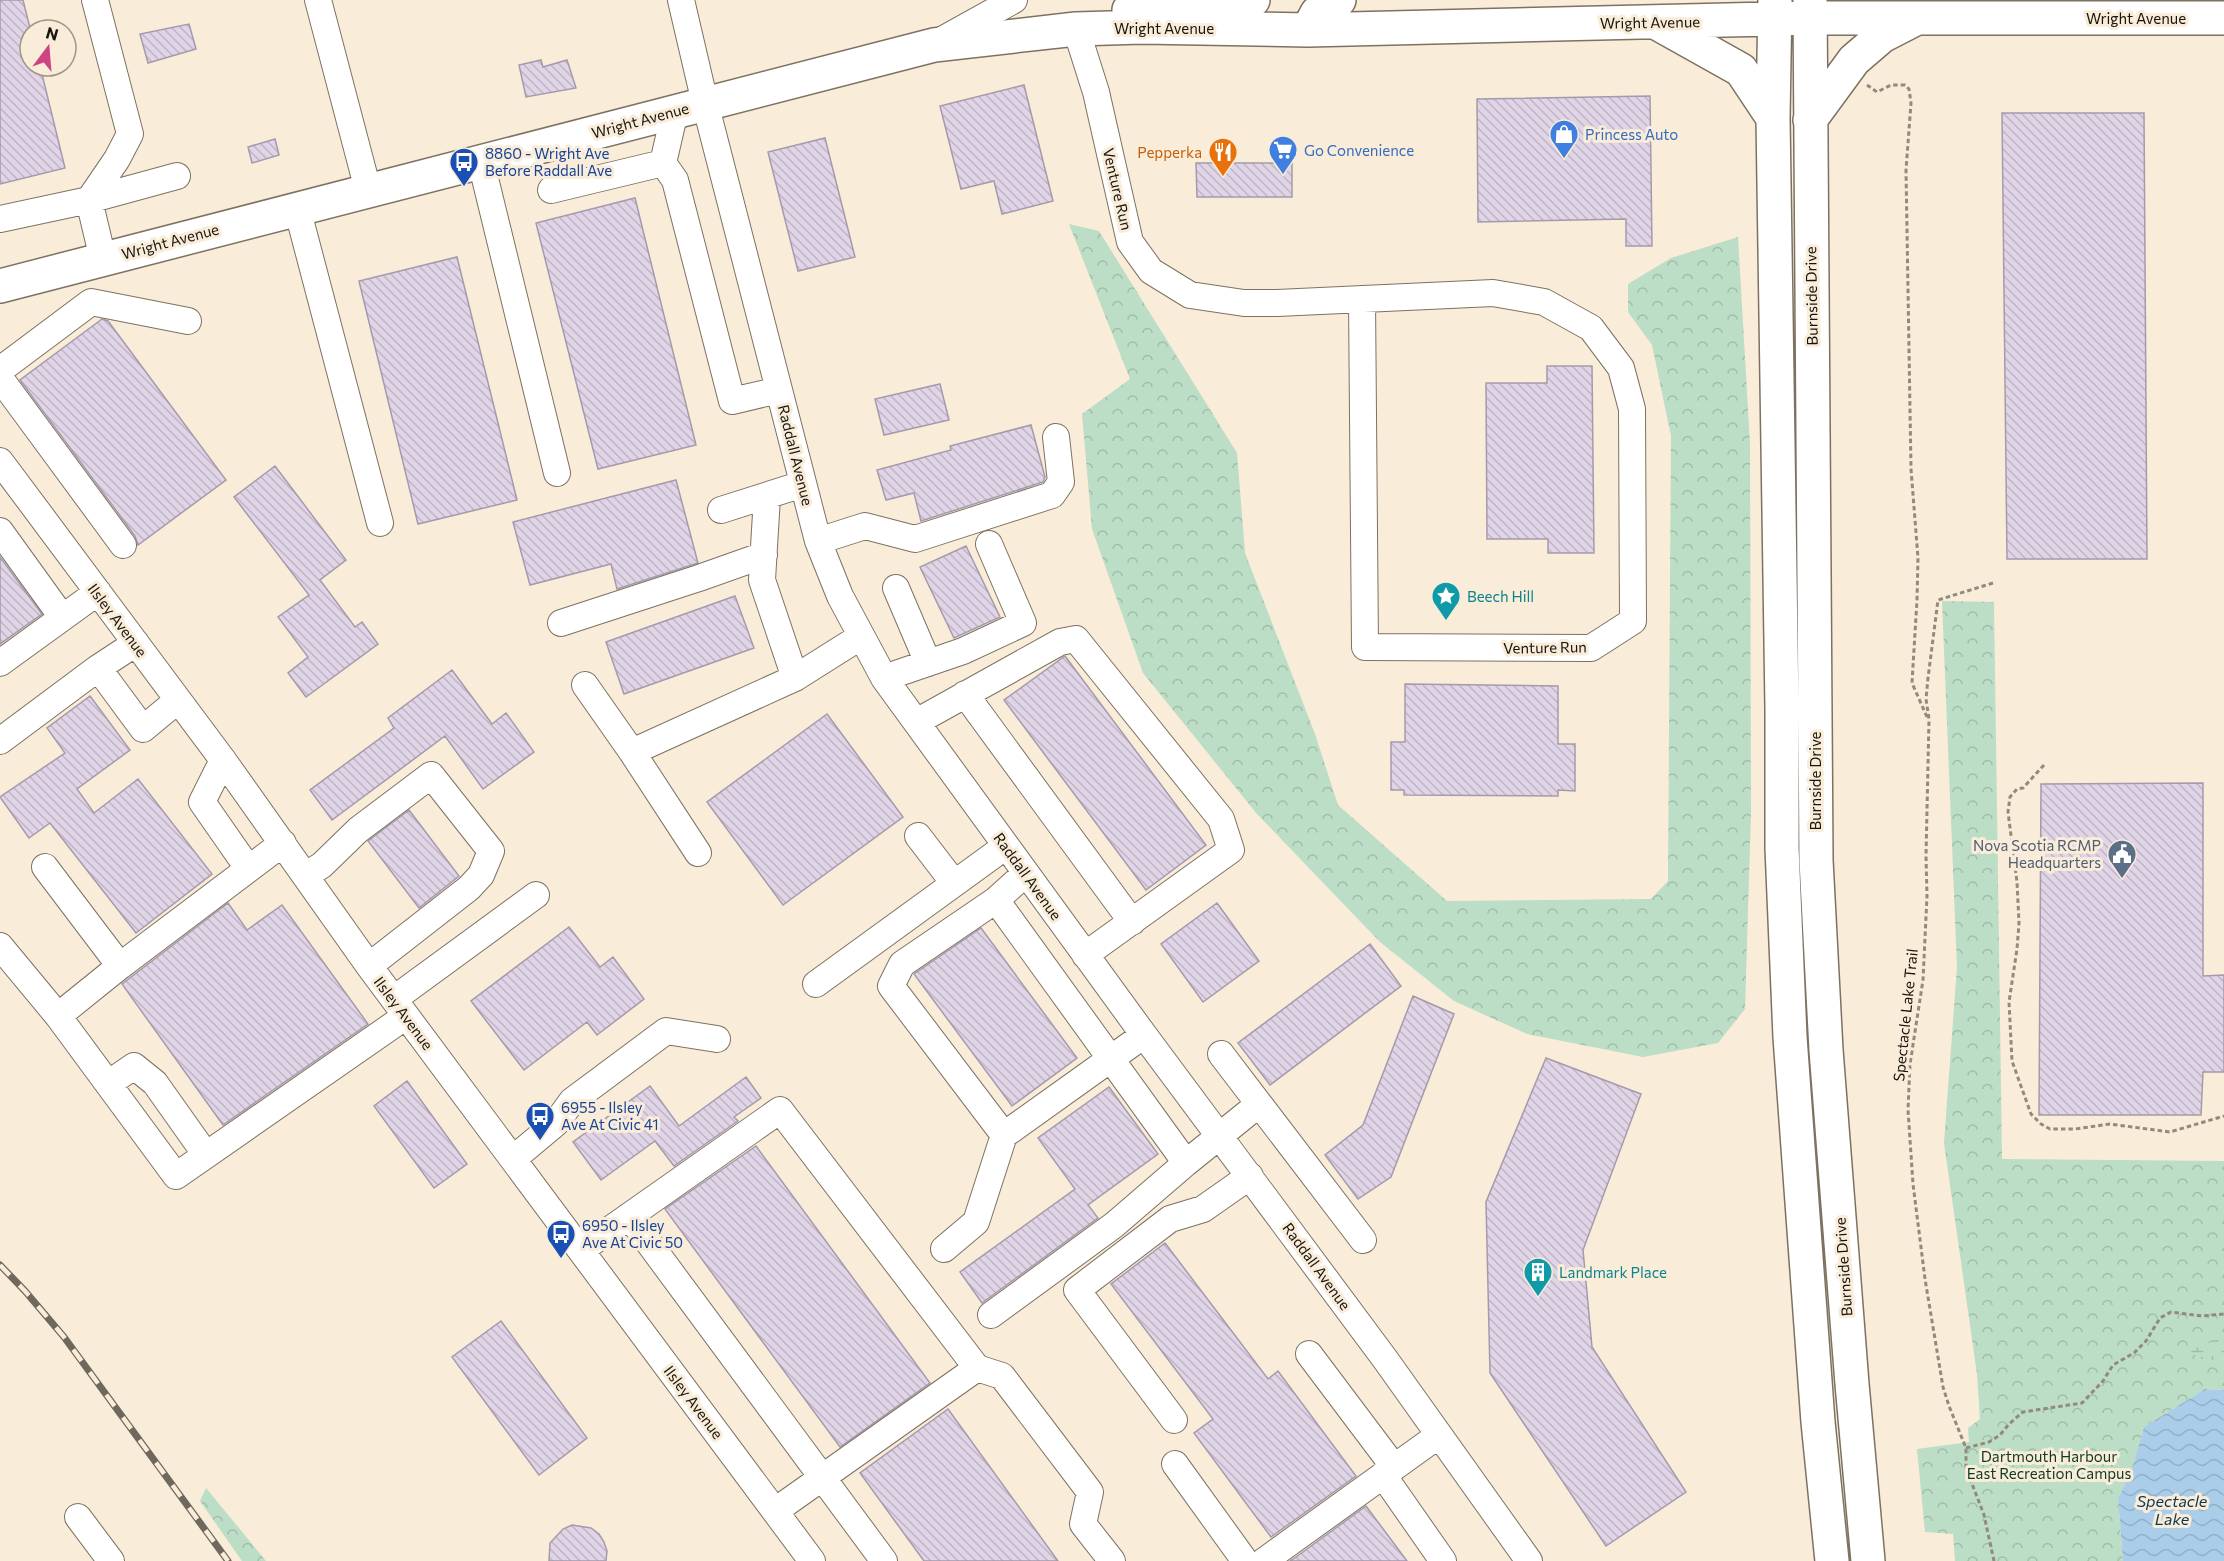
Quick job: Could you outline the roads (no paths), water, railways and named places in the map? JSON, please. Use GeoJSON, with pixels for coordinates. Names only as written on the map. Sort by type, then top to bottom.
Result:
{"type":"FeatureCollection","features":[{"type":"Feature","properties":{"kind":"main road","name":"Wright Avenue"},"geometry":{"type":"LineString","coordinates":[[1076,29],[1097,14],[1186,1],[1253,0]]}},
{"type":"Feature","properties":{"kind":"main road"},"geometry":{"type":"LineString","coordinates":[[1308,30],[1317,13],[1339,0]]}},
{"type":"Feature","properties":{"kind":"main road","name":"Wright Avenue"},"geometry":{"type":"LineString","coordinates":[[0,286],[934,45],[1076,29],[1142,27],[1308,30],[1655,22],[1775,9],[1921,16],[2224,18]]}},
{"type":"Feature","properties":{"kind":"main road"},"geometry":{"type":"LineString","coordinates":[[1775,9],[1773,118],[1782,860],[1791,1049],[1818,1422],[1832,1561]]}},
{"type":"Feature","properties":{"kind":"main road","name":"Burnside Drive"},"geometry":{"type":"LineString","coordinates":[[1810,9],[1816,860],[1826,1050],[1868,1561]]}},
{"type":"Feature","properties":{"kind":"main road"},"geometry":{"type":"LineString","coordinates":[[1810,120],[1854,60],[1882,36],[1921,16]]}},
{"type":"Feature","properties":{"kind":"main road"},"geometry":{"type":"LineString","coordinates":[[1655,22],[1741,70],[1773,118]]}},
{"type":"Feature","properties":{"kind":"street"},"geometry":{"type":"LineString","coordinates":[[91,302],[89,200],[117,159],[130,134],[95,0]]}},
{"type":"Feature","properties":{"kind":"street"},"geometry":{"type":"LineString","coordinates":[[318,0],[368,190]]}},
{"type":"Feature","properties":{"kind":"street","name":"Raddall Avenue"},"geometry":{"type":"LineString","coordinates":[[681,0],[690,107],[779,390],[818,541],[840,596],[860,637],[884,678],[918,721],[1085,955],[1250,1176],[1529,1561]]}},
{"type":"Feature","properties":{"kind":"street"},"geometry":{"type":"LineString","coordinates":[[934,45],[1014,0]]}},
{"type":"Feature","properties":{"kind":"street","name":"Venture Run"},"geometry":{"type":"LineString","coordinates":[[1076,29],[1096,92],[1130,242],[1150,271],[1190,295],[1244,303],[1277,303],[1493,293],[1544,302],[1591,328],[1621,368],[1632,409],[1633,621],[1591,648],[1365,647],[1362,300]]}},
{"type":"Feature","properties":{"kind":"street"},"geometry":{"type":"LineString","coordinates":[[663,163],[690,107]]}},
{"type":"Feature","properties":{"kind":"street"},"geometry":{"type":"LineString","coordinates":[[481,162],[557,473]]}},
{"type":"Feature","properties":{"kind":"street"},"geometry":{"type":"LineString","coordinates":[[551,190],[663,163]]}},
{"type":"Feature","properties":{"kind":"street"},"geometry":{"type":"LineString","coordinates":[[663,163],[675,180],[732,402],[779,390]]}},
{"type":"Feature","properties":{"kind":"street"},"geometry":{"type":"LineString","coordinates":[[0,219],[89,200],[177,176]]}},
{"type":"Feature","properties":{"kind":"street"},"geometry":{"type":"LineString","coordinates":[[297,208],[380,523]]}},
{"type":"Feature","properties":{"kind":"street"},"geometry":{"type":"LineString","coordinates":[[0,370],[91,302],[188,321]]}},
{"type":"Feature","properties":{"kind":"street"},"geometry":{"type":"LineString","coordinates":[[0,378],[123,546]]}},
{"type":"Feature","properties":{"kind":"street"},"geometry":{"type":"LineString","coordinates":[[818,541],[865,526],[915,539],[1052,495],[1061,482],[1056,437]]}},
{"type":"Feature","properties":{"kind":"street","name":"Ilsley Avenue"},"geometry":{"type":"LineString","coordinates":[[0,461],[223,760],[400,1008],[812,1561]]}},
{"type":"Feature","properties":{"kind":"street"},"geometry":{"type":"LineString","coordinates":[[721,510],[803,484]]}},
{"type":"Feature","properties":{"kind":"street"},"geometry":{"type":"LineString","coordinates":[[767,497],[762,580],[795,678]]}},
{"type":"Feature","properties":{"kind":"street"},"geometry":{"type":"LineString","coordinates":[[0,531],[62,617]]}},
{"type":"Feature","properties":{"kind":"street"},"geometry":{"type":"LineString","coordinates":[[884,678],[963,651],[1023,623],[989,544]]}},
{"type":"Feature","properties":{"kind":"street"},"geometry":{"type":"LineString","coordinates":[[561,623],[764,555]]}},
{"type":"Feature","properties":{"kind":"street"},"geometry":{"type":"LineString","coordinates":[[896,588],[928,663]]}},
{"type":"Feature","properties":{"kind":"street"},"geometry":{"type":"LineString","coordinates":[[0,663],[98,592]]}},
{"type":"Feature","properties":{"kind":"street"},"geometry":{"type":"LineString","coordinates":[[632,752],[795,678],[860,637]]}},
{"type":"Feature","properties":{"kind":"street"},"geometry":{"type":"LineString","coordinates":[[918,721],[1060,642],[1076,639],[1221,819],[1231,850],[1085,955]]}},
{"type":"Feature","properties":{"kind":"street"},"geometry":{"type":"LineString","coordinates":[[0,741],[98,668],[136,643]]}},
{"type":"Feature","properties":{"kind":"street"},"geometry":{"type":"LineString","coordinates":[[963,651],[972,690],[1131,922]]}},
{"type":"Feature","properties":{"kind":"street"},"geometry":{"type":"LineString","coordinates":[[98,668],[143,729],[178,700]]}},
{"type":"Feature","properties":{"kind":"street"},"geometry":{"type":"LineString","coordinates":[[585,685],[698,853]]}},
{"type":"Feature","properties":{"kind":"street"},"geometry":{"type":"LineString","coordinates":[[223,760],[202,802],[248,868]]}},
{"type":"Feature","properties":{"kind":"street"},"geometry":{"type":"LineString","coordinates":[[305,876],[322,865],[358,830],[431,775],[490,851],[481,875],[469,888],[369,966]]}},
{"type":"Feature","properties":{"kind":"street"},"geometry":{"type":"LineString","coordinates":[[918,836],[954,884]]}},
{"type":"Feature","properties":{"kind":"street"},"geometry":{"type":"LineString","coordinates":[[58,1016],[120,966],[283,843]]}},
{"type":"Feature","properties":{"kind":"street"},"geometry":{"type":"LineString","coordinates":[[816,984],[1006,846]]}},
{"type":"Feature","properties":{"kind":"street"},"geometry":{"type":"LineString","coordinates":[[45,867],[120,966]]}},
{"type":"Feature","properties":{"kind":"street"},"geometry":{"type":"LineString","coordinates":[[1004,1135],[891,986],[902,964],[996,900],[1026,873]]}},
{"type":"Feature","properties":{"kind":"street"},"geometry":{"type":"LineString","coordinates":[[0,946],[58,1016],[176,1176],[400,1008],[536,895]]}},
{"type":"Feature","properties":{"kind":"street"},"geometry":{"type":"LineString","coordinates":[[996,900],[1186,1163]]}},
{"type":"Feature","properties":{"kind":"street"},"geometry":{"type":"LineString","coordinates":[[513,1159],[556,1123],[572,1101],[666,1031],[717,1039]]}},
{"type":"Feature","properties":{"kind":"street"},"geometry":{"type":"LineString","coordinates":[[944,1249],[976,1222],[1004,1135],[1144,1035]]}},
{"type":"Feature","properties":{"kind":"street"},"geometry":{"type":"LineString","coordinates":[[1221,1054],[1363,1240]]}},
{"type":"Feature","properties":{"kind":"street"},"geometry":{"type":"LineString","coordinates":[[108,1084],[134,1066],[155,1083],[206,1155]]}},
{"type":"Feature","properties":{"kind":"street"},"geometry":{"type":"LineString","coordinates":[[991,1315],[1114,1225],[1259,1104]]}},
{"type":"Feature","properties":{"kind":"street"},"geometry":{"type":"LineString","coordinates":[[581,1250],[780,1110],[977,1368],[1002,1376],[1090,1492],[1083,1524],[1112,1561]]}},
{"type":"Feature","properties":{"kind":"street"},"geometry":{"type":"LineString","coordinates":[[1174,1420],[1077,1290],[1170,1219],[1203,1209],[1250,1176]]}},
{"type":"Feature","properties":{"kind":"street"},"geometry":{"type":"LineString","coordinates":[[629,1216],[884,1561]]}},
{"type":"Feature","properties":{"kind":"street"},"geometry":{"type":"LineString","coordinates":[[1309,1354],[1388,1471],[1443,1561]]}},
{"type":"Feature","properties":{"kind":"street"},"geometry":{"type":"LineString","coordinates":[[775,1511],[977,1368]]}},
{"type":"Feature","properties":{"kind":"street"},"geometry":{"type":"LineString","coordinates":[[1264,1561],[1439,1435]]}},
{"type":"Feature","properties":{"kind":"street"},"geometry":{"type":"LineString","coordinates":[[1175,1464],[1245,1561]]}},
{"type":"Feature","properties":{"kind":"street"},"geometry":{"type":"LineString","coordinates":[[78,1517],[111,1561]]}},
{"type":"Feature","properties":{"kind":"water","name":"Spectacle Lake"},"geometry":{"type":"Polygon","coordinates":[[[2205,1389],[2224,1390],[2224,1561],[2123,1561],[2118,1498],[2130,1476],[2144,1427],[2205,1389]]]}},
{"type":"Feature","properties":{"kind":"railway"},"geometry":{"type":"LineString","coordinates":[[0,1265],[64,1337],[228,1561]]}},
{"type":"Feature","properties":{"kind":"place","name":"Princess Auto"},"geometry":{"type":"Point","coordinates":[1564,160]}},
{"type":"Feature","properties":{"kind":"place","name":"Go Convenience"},"geometry":{"type":"Point","coordinates":[1283,176]}},
{"type":"Feature","properties":{"kind":"place","name":"Pepperka"},"geometry":{"type":"Point","coordinates":[1223,178]}},
{"type":"Feature","properties":{"kind":"place","name":"8860 - Wright Ave Before Raddall Ave"},"geometry":{"type":"Point","coordinates":[464,188]}},
{"type":"Feature","properties":{"kind":"place","name":"Beech Hill"},"geometry":{"type":"Point","coordinates":[1446,622]}},
{"type":"Feature","properties":{"kind":"place","name":"Nova Scotia RCMP Headquarters"},"geometry":{"type":"Point","coordinates":[2122,880]}},
{"type":"Feature","properties":{"kind":"place","name":"6955 - Ilsley Ave At Civic 41"},"geometry":{"type":"Point","coordinates":[540,1142]}},
{"type":"Feature","properties":{"kind":"place","name":"6950 - Ilsley Ave At Civic 50"},"geometry":{"type":"Point","coordinates":[561,1260]}},
{"type":"Feature","properties":{"kind":"place","name":"Landmark Place"},"geometry":{"type":"Point","coordinates":[1538,1298]}},
{"type":"Feature","properties":{"kind":"park label","name":"Dartmouth Harbour East Recreation Campus"},"geometry":{"type":"Point","coordinates":[2049,1464]}}]}
